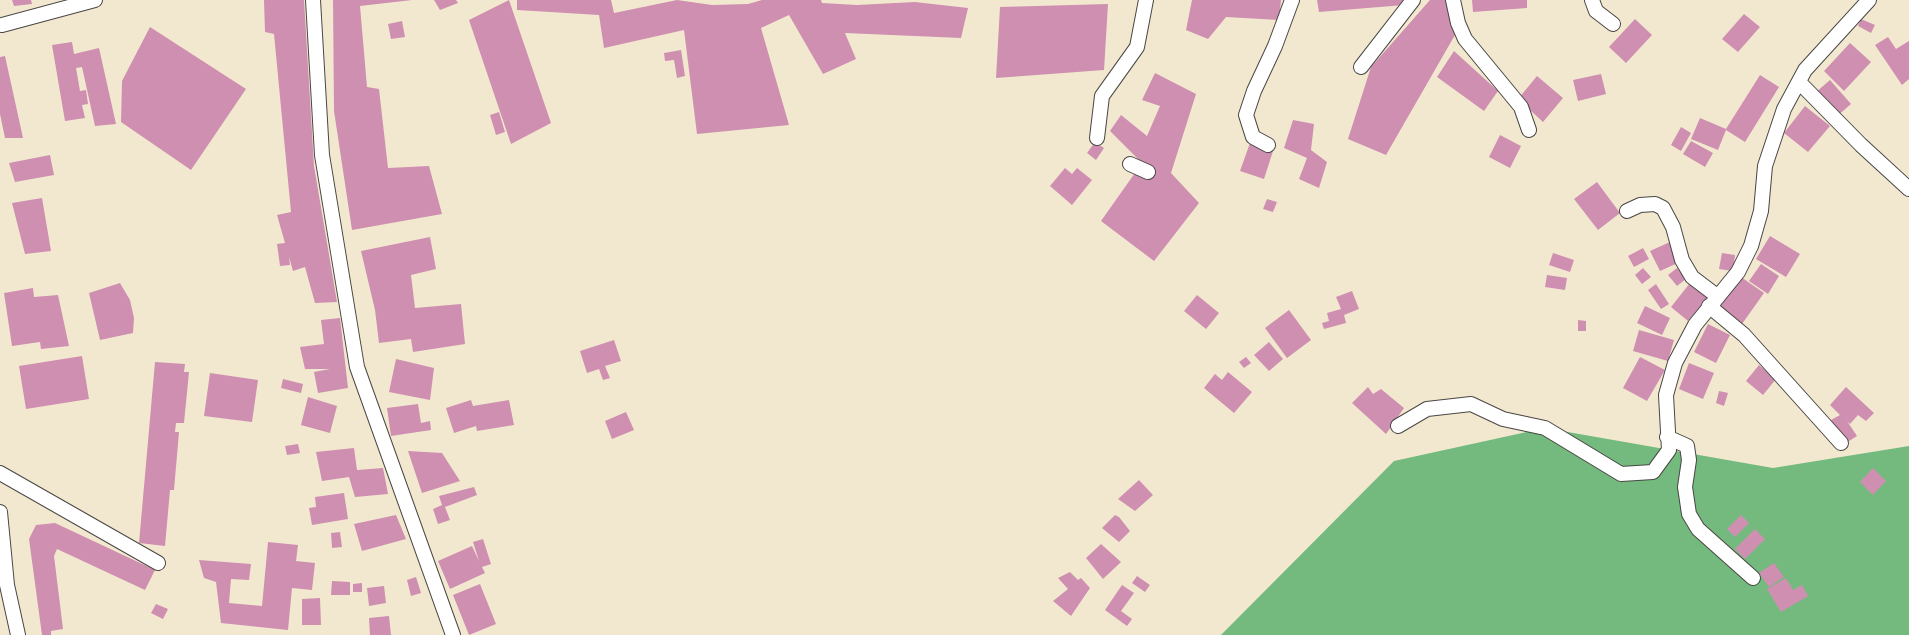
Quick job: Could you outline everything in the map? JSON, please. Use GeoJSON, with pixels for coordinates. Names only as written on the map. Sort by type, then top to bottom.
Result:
{"type":"FeatureCollection","features":[{"type":"Feature","properties":{"kind":"street"},"geometry":{"type":"LineString","coordinates":[[2,26],[95,0]]}},
{"type":"Feature","properties":{"kind":"street"},"geometry":{"type":"LineString","coordinates":[[312,0],[322,155],[357,367],[453,635]]}},
{"type":"Feature","properties":{"kind":"street"},"geometry":{"type":"LineString","coordinates":[[1097,138],[1102,96],[1137,47],[1146,0]]}},
{"type":"Feature","properties":{"kind":"street"},"geometry":{"type":"LineString","coordinates":[[1268,145],[1253,137],[1246,115],[1292,0]]}},
{"type":"Feature","properties":{"kind":"street"},"geometry":{"type":"LineString","coordinates":[[1361,67],[1413,0]]}},
{"type":"Feature","properties":{"kind":"street"},"geometry":{"type":"LineString","coordinates":[[1453,0],[1458,23],[1465,39],[1521,108],[1529,130]]}},
{"type":"Feature","properties":{"kind":"street"},"geometry":{"type":"LineString","coordinates":[[1592,0],[1596,11],[1613,24]]}},
{"type":"Feature","properties":{"kind":"street"},"geometry":{"type":"LineString","coordinates":[[1398,426],[1427,409],[1471,404],[1503,419],[1545,428],[1621,474],[1654,472],[1669,450],[1666,395],[1675,364],[1695,325],[1738,272],[1751,246],[1761,211],[1765,166],[1784,109],[1811,64],[1869,0]]}},
{"type":"Feature","properties":{"kind":"street"},"geometry":{"type":"LineString","coordinates":[[1799,82],[1861,145],[1909,189]]}},
{"type":"Feature","properties":{"kind":"street"},"geometry":{"type":"LineString","coordinates":[[1130,164],[1148,172]]}},
{"type":"Feature","properties":{"kind":"street"},"geometry":{"type":"LineString","coordinates":[[1627,211],[1647,204],[1655,204],[1663,208],[1673,227],[1682,260],[1692,277],[1841,443]]}},
{"type":"Feature","properties":{"kind":"street"},"geometry":{"type":"LineString","coordinates":[[1667,437],[1687,446],[1689,460],[1685,487],[1689,514],[1698,528],[1753,578]]}},
{"type":"Feature","properties":{"kind":"street"},"geometry":{"type":"LineString","coordinates":[[0,473],[158,563]]}},
{"type":"Feature","properties":{"kind":"street"},"geometry":{"type":"LineString","coordinates":[[0,512],[7,585],[18,635]]}},
{"type":"Feature","properties":{"kind":"green space"},"geometry":{"type":"Polygon","coordinates":[[[1545,428],[1773,468],[1909,446],[1909,635],[1221,635],[1394,461],[1545,428]]]}},
{"type":"Feature","properties":{"kind":"building"},"geometry":{"type":"Polygon","coordinates":[[[12,0],[31,0],[32,4],[14,6],[12,0]]]}},
{"type":"Feature","properties":{"kind":"building"},"geometry":{"type":"Polygon","coordinates":[[[264,0],[304,0],[314,166],[337,302],[315,303],[305,267],[293,271],[289,257],[290,265],[280,266],[277,244],[285,243],[277,215],[291,212],[274,34],[265,32],[264,0]]]}},
{"type":"Feature","properties":{"kind":"building"},"geometry":{"type":"Polygon","coordinates":[[[333,0],[412,0],[360,6],[367,87],[379,89],[388,168],[429,166],[442,214],[352,230],[334,111],[333,0]]]}},
{"type":"Feature","properties":{"kind":"building"},"geometry":{"type":"Polygon","coordinates":[[[434,0],[456,0],[458,3],[440,10],[434,0]]]}},
{"type":"Feature","properties":{"kind":"building"},"geometry":{"type":"Polygon","coordinates":[[[509,0],[551,123],[511,144],[469,20],[509,0]]]}},
{"type":"Feature","properties":{"kind":"building"},"geometry":{"type":"Polygon","coordinates":[[[517,0],[611,0],[614,13],[677,0],[712,5],[748,4],[762,0],[821,0],[822,3],[857,5],[915,2],[968,8],[961,38],[845,33],[856,59],[823,74],[789,15],[761,28],[789,125],[697,134],[684,30],[604,48],[599,15],[517,10],[517,0]]]}},
{"type":"Feature","properties":{"kind":"building"},"geometry":{"type":"Polygon","coordinates":[[[1192,0],[1281,0],[1279,20],[1226,17],[1208,39],[1186,30],[1192,0]]]}},
{"type":"Feature","properties":{"kind":"building"},"geometry":{"type":"Polygon","coordinates":[[[1317,0],[1404,0],[1404,5],[1319,12],[1317,0]]]}},
{"type":"Feature","properties":{"kind":"building"},"geometry":{"type":"Polygon","coordinates":[[[1430,0],[1447,0],[1455,35],[1386,155],[1348,139],[1371,67],[1430,0]]]}},
{"type":"Feature","properties":{"kind":"building"},"geometry":{"type":"Polygon","coordinates":[[[1472,0],[1527,0],[1527,8],[1473,12],[1472,0]]]}},
{"type":"Feature","properties":{"kind":"building"},"geometry":{"type":"Polygon","coordinates":[[[1108,4],[1104,70],[996,78],[1000,7],[1108,4]]]}},
{"type":"Feature","properties":{"kind":"building"},"geometry":{"type":"Polygon","coordinates":[[[1744,14],[1760,27],[1738,52],[1722,39],[1744,14]]]}},
{"type":"Feature","properties":{"kind":"building"},"geometry":{"type":"Polygon","coordinates":[[[1635,19],[1652,35],[1626,63],[1609,47],[1635,19]]]}},
{"type":"Feature","properties":{"kind":"building"},"geometry":{"type":"Polygon","coordinates":[[[1861,19],[1875,25],[1871,33],[1858,26],[1861,19]]]}},
{"type":"Feature","properties":{"kind":"building"},"geometry":{"type":"Polygon","coordinates":[[[402,21],[405,37],[391,39],[388,24],[402,21]]]}},
{"type":"Feature","properties":{"kind":"building"},"geometry":{"type":"Polygon","coordinates":[[[150,27],[246,89],[191,170],[121,122],[122,81],[150,27]]]}},
{"type":"Feature","properties":{"kind":"building"},"geometry":{"type":"Polygon","coordinates":[[[1888,37],[1896,49],[1909,41],[1909,79],[1902,85],[1875,45],[1888,37]]]}},
{"type":"Feature","properties":{"kind":"building"},"geometry":{"type":"Polygon","coordinates":[[[72,42],[74,54],[99,48],[116,124],[95,126],[82,67],[76,68],[80,91],[86,90],[88,104],[82,105],[85,118],[65,121],[52,45],[72,42]]]}},
{"type":"Feature","properties":{"kind":"building"},"geometry":{"type":"Polygon","coordinates":[[[1850,43],[1871,62],[1844,91],[1824,71],[1850,43]]]}},
{"type":"Feature","properties":{"kind":"building"},"geometry":{"type":"Polygon","coordinates":[[[681,50],[685,76],[677,78],[674,60],[665,61],[664,53],[681,50]]]}},
{"type":"Feature","properties":{"kind":"building"},"geometry":{"type":"Polygon","coordinates":[[[1454,51],[1498,91],[1484,111],[1437,77],[1454,51]]]}},
{"type":"Feature","properties":{"kind":"building"},"geometry":{"type":"Polygon","coordinates":[[[5,56],[23,138],[5,138],[0,114],[0,57],[5,56]]]}},
{"type":"Feature","properties":{"kind":"building"},"geometry":{"type":"Polygon","coordinates":[[[1155,73],[1196,94],[1171,173],[1199,203],[1154,261],[1101,221],[1142,163],[1110,131],[1121,115],[1147,136],[1160,106],[1142,100],[1155,73]]]}},
{"type":"Feature","properties":{"kind":"building"},"geometry":{"type":"Polygon","coordinates":[[[1601,74],[1606,94],[1578,101],[1573,80],[1601,74]]]}},
{"type":"Feature","properties":{"kind":"building"},"geometry":{"type":"Polygon","coordinates":[[[1760,75],[1779,87],[1745,142],[1726,130],[1718,150],[1691,139],[1700,118],[1726,129],[1760,75]]]}},
{"type":"Feature","properties":{"kind":"building"},"geometry":{"type":"Polygon","coordinates":[[[1537,76],[1563,98],[1543,122],[1518,99],[1537,76]]]}},
{"type":"Feature","properties":{"kind":"building"},"geometry":{"type":"Polygon","coordinates":[[[1830,80],[1851,104],[1836,117],[1815,93],[1830,80]]]}},
{"type":"Feature","properties":{"kind":"building"},"geometry":{"type":"Polygon","coordinates":[[[1805,106],[1830,126],[1808,152],[1784,133],[1805,106]]]}},
{"type":"Feature","properties":{"kind":"building"},"geometry":{"type":"Polygon","coordinates":[[[499,112],[505,132],[496,135],[490,115],[499,112]]]}},
{"type":"Feature","properties":{"kind":"building"},"geometry":{"type":"Polygon","coordinates":[[[1293,120],[1314,124],[1311,150],[1327,162],[1319,188],[1299,179],[1307,158],[1284,148],[1293,120]]]}},
{"type":"Feature","properties":{"kind":"building"},"geometry":{"type":"Polygon","coordinates":[[[1681,127],[1691,133],[1681,151],[1671,145],[1681,127]]]}},
{"type":"Feature","properties":{"kind":"building"},"geometry":{"type":"Polygon","coordinates":[[[1500,135],[1521,146],[1510,168],[1489,157],[1500,135]]]}},
{"type":"Feature","properties":{"kind":"building"},"geometry":{"type":"Polygon","coordinates":[[[1691,141],[1713,153],[1705,167],[1683,154],[1691,141]]]}},
{"type":"Feature","properties":{"kind":"building"},"geometry":{"type":"Polygon","coordinates":[[[1095,142],[1104,148],[1096,160],[1087,153],[1095,142]]]}},
{"type":"Feature","properties":{"kind":"building"},"geometry":{"type":"Polygon","coordinates":[[[1250,143],[1273,151],[1264,179],[1240,171],[1250,143]]]}},
{"type":"Feature","properties":{"kind":"building"},"geometry":{"type":"Polygon","coordinates":[[[50,155],[54,175],[15,182],[9,163],[50,155]]]}},
{"type":"Feature","properties":{"kind":"building"},"geometry":{"type":"Polygon","coordinates":[[[1065,168],[1072,174],[1077,168],[1092,180],[1072,205],[1050,186],[1065,168]]]}},
{"type":"Feature","properties":{"kind":"building"},"geometry":{"type":"Polygon","coordinates":[[[1597,182],[1620,213],[1598,230],[1574,199],[1597,182]]]}},
{"type":"Feature","properties":{"kind":"building"},"geometry":{"type":"Polygon","coordinates":[[[42,198],[51,251],[25,254],[12,203],[42,198]]]}},
{"type":"Feature","properties":{"kind":"building"},"geometry":{"type":"Polygon","coordinates":[[[1267,199],[1277,202],[1273,212],[1263,209],[1267,199]]]}},
{"type":"Feature","properties":{"kind":"building"},"geometry":{"type":"Polygon","coordinates":[[[1770,236],[1800,254],[1786,277],[1756,259],[1770,236]]]}},
{"type":"Feature","properties":{"kind":"building"},"geometry":{"type":"Polygon","coordinates":[[[430,237],[436,269],[411,275],[415,308],[461,304],[465,344],[413,352],[411,339],[379,343],[375,310],[361,251],[430,237]]]}},
{"type":"Feature","properties":{"kind":"building"},"geometry":{"type":"Polygon","coordinates":[[[1670,242],[1680,262],[1660,271],[1650,251],[1670,242]]]}},
{"type":"Feature","properties":{"kind":"building"},"geometry":{"type":"Polygon","coordinates":[[[1643,248],[1649,259],[1634,267],[1628,256],[1643,248]]]}},
{"type":"Feature","properties":{"kind":"building"},"geometry":{"type":"Polygon","coordinates":[[[1553,253],[1574,260],[1570,272],[1549,265],[1553,253]]]}},
{"type":"Feature","properties":{"kind":"building"},"geometry":{"type":"Polygon","coordinates":[[[1722,253],[1735,255],[1733,271],[1719,269],[1722,253]]]}},
{"type":"Feature","properties":{"kind":"building"},"geometry":{"type":"Polygon","coordinates":[[[1761,264],[1779,276],[1768,294],[1749,281],[1761,264]]]}},
{"type":"Feature","properties":{"kind":"building"},"geometry":{"type":"Polygon","coordinates":[[[1643,268],[1651,277],[1642,284],[1635,275],[1643,268]]]}},
{"type":"Feature","properties":{"kind":"building"},"geometry":{"type":"Polygon","coordinates":[[[1677,268],[1686,279],[1677,286],[1668,275],[1677,268]]]}},
{"type":"Feature","properties":{"kind":"building"},"geometry":{"type":"Polygon","coordinates":[[[1547,275],[1567,278],[1565,290],[1545,287],[1547,275]]]}},
{"type":"Feature","properties":{"kind":"building"},"geometry":{"type":"Polygon","coordinates":[[[1741,277],[1764,293],[1742,324],[1719,308],[1741,277]]]}},
{"type":"Feature","properties":{"kind":"building"},"geometry":{"type":"Polygon","coordinates":[[[120,283],[130,300],[134,318],[133,333],[100,340],[89,293],[120,283]]]}},
{"type":"Feature","properties":{"kind":"building"},"geometry":{"type":"Polygon","coordinates":[[[1690,283],[1708,297],[1688,321],[1671,307],[1690,283]]]}},
{"type":"Feature","properties":{"kind":"building"},"geometry":{"type":"Polygon","coordinates":[[[1656,284],[1669,304],[1661,309],[1648,290],[1656,284]]]}},
{"type":"Feature","properties":{"kind":"building"},"geometry":{"type":"Polygon","coordinates":[[[33,288],[34,297],[58,295],[69,346],[41,349],[40,342],[12,346],[4,293],[33,288]]]}},
{"type":"Feature","properties":{"kind":"building"},"geometry":{"type":"Polygon","coordinates":[[[1352,291],[1359,309],[1344,315],[1346,323],[1324,329],[1322,323],[1329,321],[1327,313],[1341,309],[1336,297],[1352,291]]]}},
{"type":"Feature","properties":{"kind":"building"},"geometry":{"type":"Polygon","coordinates":[[[1197,295],[1219,313],[1206,329],[1184,311],[1197,295]]]}},
{"type":"Feature","properties":{"kind":"building"},"geometry":{"type":"Polygon","coordinates":[[[1645,306],[1670,318],[1662,335],[1637,323],[1645,306]]]}},
{"type":"Feature","properties":{"kind":"building"},"geometry":{"type":"Polygon","coordinates":[[[1289,310],[1311,340],[1287,358],[1265,328],[1289,310]]]}},
{"type":"Feature","properties":{"kind":"building"},"geometry":{"type":"Polygon","coordinates":[[[340,318],[348,388],[318,393],[314,372],[330,369],[305,369],[300,347],[324,344],[321,320],[340,318]]]}},
{"type":"Feature","properties":{"kind":"building"},"geometry":{"type":"Polygon","coordinates":[[[1578,320],[1586,321],[1586,331],[1578,331],[1578,320]]]}},
{"type":"Feature","properties":{"kind":"building"},"geometry":{"type":"Polygon","coordinates":[[[1708,324],[1730,335],[1716,363],[1694,352],[1708,324]]]}},
{"type":"Feature","properties":{"kind":"building"},"geometry":{"type":"Polygon","coordinates":[[[1639,330],[1674,340],[1668,361],[1633,351],[1639,330]]]}},
{"type":"Feature","properties":{"kind":"building"},"geometry":{"type":"Polygon","coordinates":[[[614,340],[621,361],[605,366],[610,378],[603,380],[599,369],[587,373],[580,351],[614,340]]]}},
{"type":"Feature","properties":{"kind":"building"},"geometry":{"type":"Polygon","coordinates":[[[1269,342],[1283,359],[1269,371],[1254,355],[1269,342]]]}},
{"type":"Feature","properties":{"kind":"building"},"geometry":{"type":"Polygon","coordinates":[[[82,356],[89,399],[26,409],[19,366],[82,356]]]}},
{"type":"Feature","properties":{"kind":"building"},"geometry":{"type":"Polygon","coordinates":[[[1246,357],[1251,363],[1244,368],[1239,362],[1246,357]]]}},
{"type":"Feature","properties":{"kind":"building"},"geometry":{"type":"Polygon","coordinates":[[[1640,357],[1665,370],[1647,401],[1623,388],[1640,357]]]}},
{"type":"Feature","properties":{"kind":"building"},"geometry":{"type":"Polygon","coordinates":[[[396,359],[434,368],[430,400],[389,392],[396,359]]]}},
{"type":"Feature","properties":{"kind":"building"},"geometry":{"type":"Polygon","coordinates":[[[155,362],[185,364],[184,372],[189,372],[184,423],[176,423],[175,432],[179,432],[174,490],[170,490],[165,546],[139,543],[155,362]]]}},
{"type":"Feature","properties":{"kind":"building"},"geometry":{"type":"Polygon","coordinates":[[[1689,363],[1714,373],[1703,399],[1679,389],[1689,363]]]}},
{"type":"Feature","properties":{"kind":"building"},"geometry":{"type":"Polygon","coordinates":[[[1759,365],[1776,379],[1763,395],[1746,381],[1759,365]]]}},
{"type":"Feature","properties":{"kind":"building"},"geometry":{"type":"Polygon","coordinates":[[[1228,372],[1252,392],[1234,413],[1204,388],[1215,374],[1222,380],[1228,372]]]}},
{"type":"Feature","properties":{"kind":"building"},"geometry":{"type":"Polygon","coordinates":[[[210,373],[258,380],[252,422],[204,416],[210,373]]]}},
{"type":"Feature","properties":{"kind":"building"},"geometry":{"type":"Polygon","coordinates":[[[283,379],[303,384],[301,393],[281,388],[283,379]]]}},
{"type":"Feature","properties":{"kind":"building"},"geometry":{"type":"Polygon","coordinates":[[[1368,387],[1373,394],[1381,389],[1404,408],[1386,434],[1352,403],[1368,387]]]}},
{"type":"Feature","properties":{"kind":"building"},"geometry":{"type":"Polygon","coordinates":[[[1846,387],[1874,413],[1866,421],[1858,415],[1850,424],[1847,421],[1857,436],[1846,443],[1831,420],[1840,415],[1830,405],[1846,387]]]}},
{"type":"Feature","properties":{"kind":"building"},"geometry":{"type":"Polygon","coordinates":[[[1719,391],[1728,393],[1724,406],[1716,403],[1719,391]]]}},
{"type":"Feature","properties":{"kind":"building"},"geometry":{"type":"Polygon","coordinates":[[[308,397],[337,406],[330,433],[301,425],[308,397]]]}},
{"type":"Feature","properties":{"kind":"building"},"geometry":{"type":"Polygon","coordinates":[[[471,400],[473,406],[509,400],[514,425],[477,431],[476,426],[454,433],[446,408],[471,400]]]}},
{"type":"Feature","properties":{"kind":"building"},"geometry":{"type":"Polygon","coordinates":[[[418,404],[421,423],[430,421],[431,430],[391,436],[387,408],[418,404]]]}},
{"type":"Feature","properties":{"kind":"building"},"geometry":{"type":"Polygon","coordinates":[[[626,412],[634,430],[612,439],[605,421],[626,412]]]}},
{"type":"Feature","properties":{"kind":"building"},"geometry":{"type":"Polygon","coordinates":[[[298,444],[300,453],[287,455],[285,446],[298,444]]]}},
{"type":"Feature","properties":{"kind":"building"},"geometry":{"type":"Polygon","coordinates":[[[354,448],[357,470],[383,468],[388,494],[355,497],[349,477],[322,481],[316,452],[354,448]]]}},
{"type":"Feature","properties":{"kind":"building"},"geometry":{"type":"Polygon","coordinates":[[[408,451],[442,453],[460,481],[422,493],[408,451]]]}},
{"type":"Feature","properties":{"kind":"building"},"geometry":{"type":"Polygon","coordinates":[[[1873,468],[1886,481],[1873,495],[1860,482],[1873,468]]]}},
{"type":"Feature","properties":{"kind":"building"},"geometry":{"type":"Polygon","coordinates":[[[1139,480],[1153,495],[1135,511],[1118,499],[1139,480]]]}},
{"type":"Feature","properties":{"kind":"building"},"geometry":{"type":"Polygon","coordinates":[[[474,487],[477,495],[445,507],[450,520],[438,524],[433,509],[442,505],[439,496],[474,487]]]}},
{"type":"Feature","properties":{"kind":"building"},"geometry":{"type":"Polygon","coordinates":[[[344,493],[348,519],[312,525],[309,508],[316,507],[315,497],[344,493]]]}},
{"type":"Feature","properties":{"kind":"building"},"geometry":{"type":"Polygon","coordinates":[[[396,515],[406,539],[362,551],[354,524],[396,515]]]}},
{"type":"Feature","properties":{"kind":"building"},"geometry":{"type":"Polygon","coordinates":[[[1115,515],[1119,517],[1130,531],[1119,542],[1102,528],[1115,515]]]}},
{"type":"Feature","properties":{"kind":"building"},"geometry":{"type":"Polygon","coordinates":[[[1741,515],[1749,523],[1735,537],[1727,529],[1741,515]]]}},
{"type":"Feature","properties":{"kind":"building"},"geometry":{"type":"Polygon","coordinates":[[[55,523],[155,570],[145,590],[57,549],[54,556],[63,629],[51,631],[51,635],[42,635],[29,539],[36,525],[55,523]]]}},
{"type":"Feature","properties":{"kind":"building"},"geometry":{"type":"Polygon","coordinates":[[[1755,529],[1765,539],[1745,559],[1735,549],[1755,529]]]}},
{"type":"Feature","properties":{"kind":"building"},"geometry":{"type":"Polygon","coordinates":[[[340,532],[342,547],[332,548],[331,533],[340,532]]]}},
{"type":"Feature","properties":{"kind":"building"},"geometry":{"type":"Polygon","coordinates":[[[483,539],[491,564],[482,567],[485,573],[450,589],[438,561],[472,546],[479,561],[473,542],[483,539]]]}},
{"type":"Feature","properties":{"kind":"building"},"geometry":{"type":"Polygon","coordinates":[[[268,542],[298,545],[296,561],[315,563],[312,590],[292,588],[288,630],[221,623],[216,582],[204,578],[199,560],[251,564],[249,580],[231,579],[229,603],[262,606],[268,542]]]}},
{"type":"Feature","properties":{"kind":"building"},"geometry":{"type":"Polygon","coordinates":[[[1101,544],[1121,562],[1103,579],[1086,558],[1101,544]]]}},
{"type":"Feature","properties":{"kind":"building"},"geometry":{"type":"Polygon","coordinates":[[[1774,563],[1784,577],[1769,587],[1759,573],[1774,563]]]}},
{"type":"Feature","properties":{"kind":"building"},"geometry":{"type":"Polygon","coordinates":[[[1070,572],[1078,580],[1081,578],[1090,588],[1071,616],[1053,601],[1068,589],[1058,578],[1070,572]]]}},
{"type":"Feature","properties":{"kind":"building"},"geometry":{"type":"Polygon","coordinates":[[[1137,576],[1150,585],[1145,592],[1132,583],[1137,576]]]}},
{"type":"Feature","properties":{"kind":"building"},"geometry":{"type":"Polygon","coordinates":[[[416,577],[421,593],[411,596],[407,580],[416,577]]]}},
{"type":"Feature","properties":{"kind":"building"},"geometry":{"type":"Polygon","coordinates":[[[1786,578],[1793,590],[1802,585],[1808,596],[1781,612],[1767,589],[1786,578]]]}},
{"type":"Feature","properties":{"kind":"building"},"geometry":{"type":"Polygon","coordinates":[[[332,581],[350,582],[350,595],[331,595],[332,581]]]}},
{"type":"Feature","properties":{"kind":"building"},"geometry":{"type":"Polygon","coordinates":[[[362,583],[362,592],[353,592],[353,584],[362,583]]]}},
{"type":"Feature","properties":{"kind":"building"},"geometry":{"type":"Polygon","coordinates":[[[480,584],[496,624],[469,635],[453,595],[480,584]]]}},
{"type":"Feature","properties":{"kind":"building"},"geometry":{"type":"Polygon","coordinates":[[[1122,585],[1134,593],[1121,611],[1132,619],[1127,626],[1105,610],[1122,585]]]}},
{"type":"Feature","properties":{"kind":"building"},"geometry":{"type":"Polygon","coordinates":[[[384,586],[386,603],[369,606],[367,588],[384,586]]]}},
{"type":"Feature","properties":{"kind":"building"},"geometry":{"type":"Polygon","coordinates":[[[320,598],[321,625],[302,625],[302,599],[320,598]]]}},
{"type":"Feature","properties":{"kind":"building"},"geometry":{"type":"Polygon","coordinates":[[[156,604],[168,609],[163,619],[151,613],[156,604]]]}},
{"type":"Feature","properties":{"kind":"building"},"geometry":{"type":"Polygon","coordinates":[[[389,616],[391,635],[370,635],[369,618],[389,616]]]}}]}
